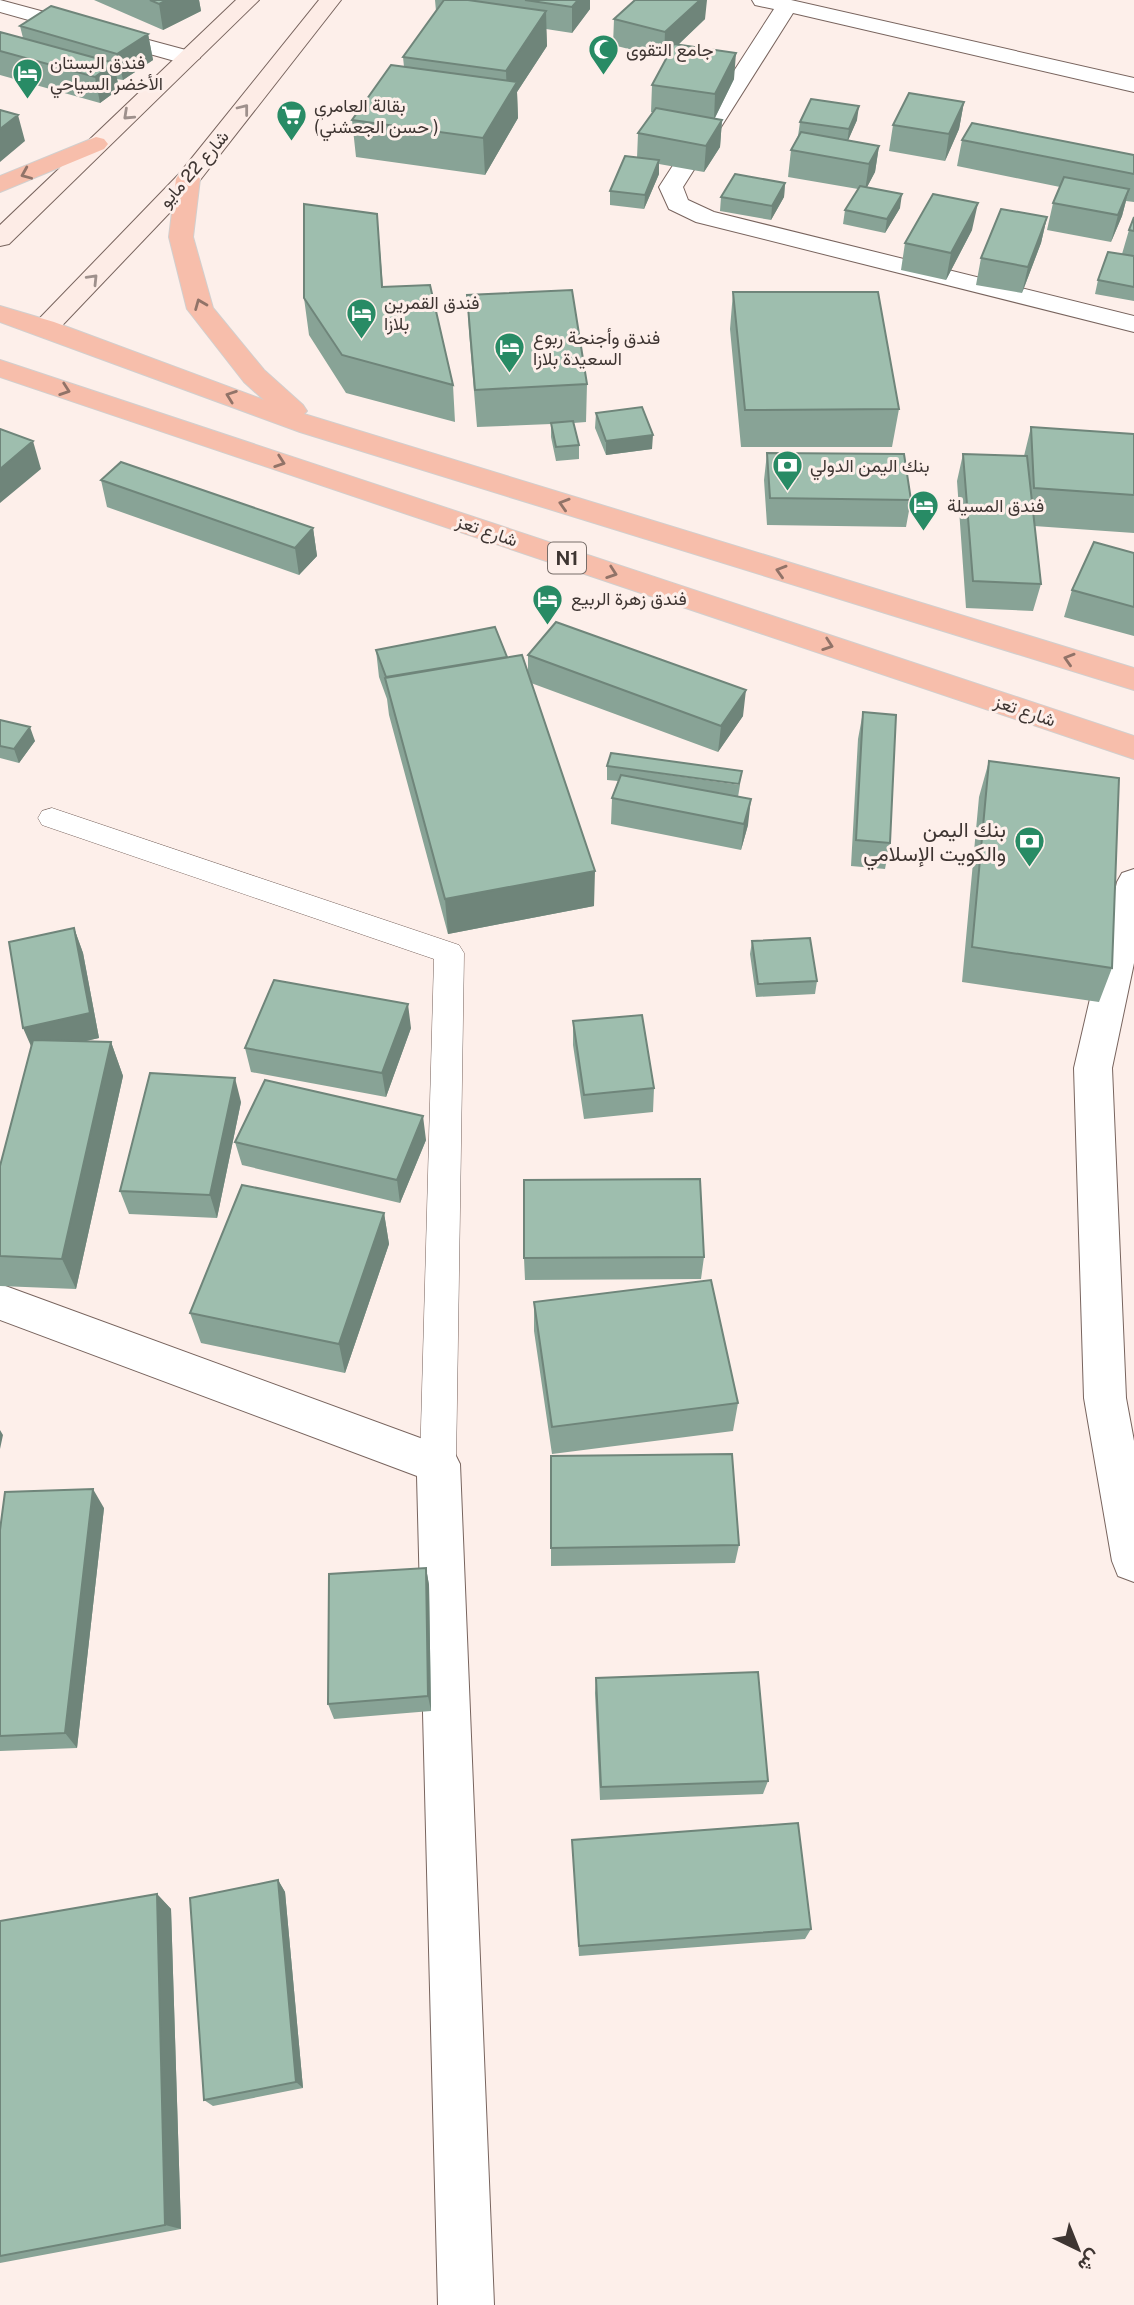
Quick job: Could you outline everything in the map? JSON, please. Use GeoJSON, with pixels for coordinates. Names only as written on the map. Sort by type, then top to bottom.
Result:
{"type":"FeatureCollection","features":[{"type":"Feature","properties":{"kind":"highway"},"geometry":{"type":"LineString","coordinates":[[0,185],[96,144]]}},
{"type":"Feature","properties":{"kind":"highway"},"geometry":{"type":"LineString","coordinates":[[188,179],[181,237],[200,309],[254,376],[310,426]]}},
{"type":"Feature","properties":{"kind":"highway","name":"N1"},"geometry":{"type":"LineString","coordinates":[[0,314],[45,328],[310,426],[1134,679]]}},
{"type":"Feature","properties":{"kind":"highway","name":"شارع تعز"},"geometry":{"type":"LineString","coordinates":[[0,368],[1134,748]]}},
{"type":"Feature","properties":{"kind":"main road"},"geometry":{"type":"LineString","coordinates":[[0,239],[248,0]]}},
{"type":"Feature","properties":{"kind":"main road","name":"شارع 22 مايو"},"geometry":{"type":"LineString","coordinates":[[45,328],[188,179],[330,0]]}},
{"type":"Feature","properties":{"kind":"street"},"geometry":{"type":"LineString","coordinates":[[761,0],[1134,85]]}},
{"type":"Feature","properties":{"kind":"street"},"geometry":{"type":"LineString","coordinates":[[0,5],[189,58]]}},
{"type":"Feature","properties":{"kind":"street"},"geometry":{"type":"LineString","coordinates":[[786,6],[671,187],[678,204],[705,217],[1134,324]]}},
{"type":"Feature","properties":{"kind":"street"},"geometry":{"type":"LineString","coordinates":[[1134,882],[1093,1068],[1134,1561]]}},
{"type":"Feature","properties":{"kind":"street"},"geometry":{"type":"LineString","coordinates":[[0,1302],[438,1464],[466,2305]]}},
{"type":"Feature","properties":{"kind":"lane"},"geometry":{"type":"LineString","coordinates":[[52,817],[449,953],[438,1464]]}},
{"type":"Feature","properties":{"kind":"building"},"geometry":{"type":"Polygon","coordinates":[[[150,0],[167,0],[159,4],[150,0]]]}},
{"type":"Feature","properties":{"kind":"building"},"geometry":{"type":"Polygon","coordinates":[[[444,0],[468,0],[546,11],[506,71],[403,57],[444,0]]]}},
{"type":"Feature","properties":{"kind":"building"},"geometry":{"type":"Polygon","coordinates":[[[525,0],[578,0],[572,7],[525,0]]]}},
{"type":"Feature","properties":{"kind":"building"},"geometry":{"type":"Polygon","coordinates":[[[635,0],[700,0],[665,32],[614,19],[635,0]]]}},
{"type":"Feature","properties":{"kind":"building"},"geometry":{"type":"Polygon","coordinates":[[[51,6],[148,34],[117,54],[20,26],[51,6]]]}},
{"type":"Feature","properties":{"kind":"building"},"geometry":{"type":"Polygon","coordinates":[[[0,32],[114,63],[95,77],[0,51],[0,32]]]}},
{"type":"Feature","properties":{"kind":"building"},"geometry":{"type":"Polygon","coordinates":[[[674,44],[736,53],[715,94],[652,85],[674,44]]]}},
{"type":"Feature","properties":{"kind":"building"},"geometry":{"type":"Polygon","coordinates":[[[391,65],[517,82],[483,138],[352,120],[391,65]]]}},
{"type":"Feature","properties":{"kind":"building"},"geometry":{"type":"Polygon","coordinates":[[[909,93],[964,102],[949,134],[893,125],[909,93]]]}},
{"type":"Feature","properties":{"kind":"building"},"geometry":{"type":"Polygon","coordinates":[[[811,99],[859,106],[849,129],[800,122],[811,99]]]}},
{"type":"Feature","properties":{"kind":"building"},"geometry":{"type":"Polygon","coordinates":[[[656,108],[722,120],[706,146],[638,133],[656,108]]]}},
{"type":"Feature","properties":{"kind":"building"},"geometry":{"type":"Polygon","coordinates":[[[0,110],[18,115],[0,129],[0,110]]]}},
{"type":"Feature","properties":{"kind":"building"},"geometry":{"type":"Polygon","coordinates":[[[972,123],[1134,155],[1134,174],[962,140],[972,123]]]}},
{"type":"Feature","properties":{"kind":"building"},"geometry":{"type":"Polygon","coordinates":[[[801,132],[879,146],[869,164],[791,150],[801,132]]]}},
{"type":"Feature","properties":{"kind":"building"},"geometry":{"type":"Polygon","coordinates":[[[625,156],[659,160],[645,195],[610,191],[625,156]]]}},
{"type":"Feature","properties":{"kind":"building"},"geometry":{"type":"Polygon","coordinates":[[[735,174],[785,183],[772,206],[721,197],[735,174]]]}},
{"type":"Feature","properties":{"kind":"building"},"geometry":{"type":"Polygon","coordinates":[[[1064,177],[1129,189],[1118,215],[1053,203],[1064,177]]]}},
{"type":"Feature","properties":{"kind":"building"},"geometry":{"type":"Polygon","coordinates":[[[860,186],[902,194],[887,219],[845,210],[860,186]]]}},
{"type":"Feature","properties":{"kind":"building"},"geometry":{"type":"Polygon","coordinates":[[[933,194],[978,203],[951,253],[905,243],[933,194]]]}},
{"type":"Feature","properties":{"kind":"building"},"geometry":{"type":"Polygon","coordinates":[[[304,204],[377,214],[382,287],[430,285],[453,385],[342,355],[304,298],[304,204]]]}},
{"type":"Feature","properties":{"kind":"building"},"geometry":{"type":"Polygon","coordinates":[[[1001,209],[1047,217],[1028,267],[981,258],[1001,209]]]}},
{"type":"Feature","properties":{"kind":"building"},"geometry":{"type":"Polygon","coordinates":[[[1134,217],[1134,231],[1129,230],[1134,217]]]}},
{"type":"Feature","properties":{"kind":"building"},"geometry":{"type":"Polygon","coordinates":[[[1108,252],[1134,256],[1134,287],[1098,280],[1108,252]]]}},
{"type":"Feature","properties":{"kind":"building"},"geometry":{"type":"Polygon","coordinates":[[[572,290],[587,384],[475,390],[467,295],[572,290]]]}},
{"type":"Feature","properties":{"kind":"building"},"geometry":{"type":"Polygon","coordinates":[[[733,292],[878,292],[899,409],[745,410],[733,292]]]}},
{"type":"Feature","properties":{"kind":"building"},"geometry":{"type":"Polygon","coordinates":[[[642,407],[653,435],[606,441],[596,413],[642,407]]]}},
{"type":"Feature","properties":{"kind":"building"},"geometry":{"type":"Polygon","coordinates":[[[573,421],[579,445],[556,447],[551,423],[573,421]]]}},
{"type":"Feature","properties":{"kind":"building"},"geometry":{"type":"Polygon","coordinates":[[[1031,427],[1134,434],[1134,495],[1034,488],[1031,427]]]}},
{"type":"Feature","properties":{"kind":"building"},"geometry":{"type":"Polygon","coordinates":[[[0,429],[33,441],[0,469],[0,429]]]}},
{"type":"Feature","properties":{"kind":"building"},"geometry":{"type":"Polygon","coordinates":[[[767,453],[904,454],[911,500],[770,498],[767,453]]]}},
{"type":"Feature","properties":{"kind":"building"},"geometry":{"type":"Polygon","coordinates":[[[963,454],[1027,456],[1041,584],[973,581],[963,454]]]}},
{"type":"Feature","properties":{"kind":"building"},"geometry":{"type":"Polygon","coordinates":[[[121,462],[313,528],[295,548],[101,480],[121,462]]]}},
{"type":"Feature","properties":{"kind":"building"},"geometry":{"type":"Polygon","coordinates":[[[1094,542],[1134,553],[1134,607],[1072,590],[1094,542]]]}},
{"type":"Feature","properties":{"kind":"building"},"geometry":{"type":"Polygon","coordinates":[[[556,622],[746,690],[721,726],[528,655],[556,622]]]}},
{"type":"Feature","properties":{"kind":"building"},"geometry":{"type":"Polygon","coordinates":[[[495,627],[507,657],[386,677],[376,650],[495,627]]]}},
{"type":"Feature","properties":{"kind":"building"},"geometry":{"type":"Polygon","coordinates":[[[522,655],[595,871],[445,899],[385,678],[522,655]]]}},
{"type":"Feature","properties":{"kind":"building"},"geometry":{"type":"Polygon","coordinates":[[[863,712],[896,715],[890,843],[856,840],[863,712]]]}},
{"type":"Feature","properties":{"kind":"building"},"geometry":{"type":"Polygon","coordinates":[[[0,720],[30,727],[14,749],[0,746],[0,720]]]}},
{"type":"Feature","properties":{"kind":"building"},"geometry":{"type":"Polygon","coordinates":[[[611,753],[742,771],[739,784],[607,766],[611,753]]]}},
{"type":"Feature","properties":{"kind":"building"},"geometry":{"type":"Polygon","coordinates":[[[989,761],[1119,778],[1112,968],[972,947],[989,761]]]}},
{"type":"Feature","properties":{"kind":"building"},"geometry":{"type":"Polygon","coordinates":[[[621,775],[751,799],[744,824],[612,798],[621,775]]]}},
{"type":"Feature","properties":{"kind":"building"},"geometry":{"type":"Polygon","coordinates":[[[74,928],[90,1013],[23,1028],[9,942],[74,928]]]}},
{"type":"Feature","properties":{"kind":"building"},"geometry":{"type":"Polygon","coordinates":[[[810,938],[817,981],[758,984],[752,941],[810,938]]]}},
{"type":"Feature","properties":{"kind":"building"},"geometry":{"type":"Polygon","coordinates":[[[274,980],[408,1004],[382,1073],[245,1048],[274,980]]]}},
{"type":"Feature","properties":{"kind":"building"},"geometry":{"type":"Polygon","coordinates":[[[642,1015],[654,1088],[584,1095],[573,1021],[642,1015]]]}},
{"type":"Feature","properties":{"kind":"building"},"geometry":{"type":"Polygon","coordinates":[[[33,1040],[111,1042],[62,1259],[0,1256],[0,1166],[33,1040]]]}},
{"type":"Feature","properties":{"kind":"building"},"geometry":{"type":"Polygon","coordinates":[[[150,1073],[235,1078],[210,1195],[120,1191],[150,1073]]]}},
{"type":"Feature","properties":{"kind":"building"},"geometry":{"type":"Polygon","coordinates":[[[265,1080],[423,1116],[397,1180],[235,1142],[265,1080]]]}},
{"type":"Feature","properties":{"kind":"building"},"geometry":{"type":"Polygon","coordinates":[[[700,1179],[704,1257],[524,1258],[524,1180],[700,1179]]]}},
{"type":"Feature","properties":{"kind":"building"},"geometry":{"type":"Polygon","coordinates":[[[242,1185],[384,1213],[339,1344],[190,1313],[242,1185]]]}},
{"type":"Feature","properties":{"kind":"building"},"geometry":{"type":"Polygon","coordinates":[[[711,1280],[738,1403],[552,1427],[534,1302],[711,1280]]]}},
{"type":"Feature","properties":{"kind":"building"},"geometry":{"type":"Polygon","coordinates":[[[732,1454],[739,1545],[551,1548],[551,1456],[732,1454]]]}},
{"type":"Feature","properties":{"kind":"building"},"geometry":{"type":"Polygon","coordinates":[[[93,1489],[65,1733],[0,1736],[0,1530],[5,1492],[93,1489]]]}},
{"type":"Feature","properties":{"kind":"building"},"geometry":{"type":"Polygon","coordinates":[[[426,1568],[428,1696],[328,1704],[329,1574],[426,1568]]]}},
{"type":"Feature","properties":{"kind":"building"},"geometry":{"type":"Polygon","coordinates":[[[758,1672],[768,1781],[601,1787],[596,1678],[758,1672]]]}},
{"type":"Feature","properties":{"kind":"building"},"geometry":{"type":"Polygon","coordinates":[[[798,1823],[811,1929],[579,1946],[572,1840],[798,1823]]]}},
{"type":"Feature","properties":{"kind":"building"},"geometry":{"type":"Polygon","coordinates":[[[278,1880],[296,2082],[204,2100],[190,1898],[278,1880]]]}},
{"type":"Feature","properties":{"kind":"building"},"geometry":{"type":"Polygon","coordinates":[[[157,1894],[165,2225],[0,2256],[0,1921],[157,1894]]]}},
{"type":"Feature","properties":{"kind":"place","name":"جامع التقوى"},"geometry":{"type":"Point","coordinates":[603,77]}},
{"type":"Feature","properties":{"kind":"place","name":"فندق البستان الأخضر السياحي"},"geometry":{"type":"Point","coordinates":[27,100]}},
{"type":"Feature","properties":{"kind":"place","name":"بقالة العامري (حسن الجعشني )"},"geometry":{"type":"Point","coordinates":[291,143]}},
{"type":"Feature","properties":{"kind":"place","name":"فندق القمرين بلازا"},"geometry":{"type":"Point","coordinates":[361,340]}},
{"type":"Feature","properties":{"kind":"place","name":"فندق وأجنحة ربوع السعيدة بلازا"},"geometry":{"type":"Point","coordinates":[510,375]}},
{"type":"Feature","properties":{"kind":"place","name":"بنك اليمن الدولي"},"geometry":{"type":"Point","coordinates":[787,493]}},
{"type":"Feature","properties":{"kind":"place","name":"فندق المسيلة"},"geometry":{"type":"Point","coordinates":[924,533]}},
{"type":"Feature","properties":{"kind":"place","name":"فندق زهرة الربيع"},"geometry":{"type":"Point","coordinates":[548,626]}},
{"type":"Feature","properties":{"kind":"place","name":"بنك اليمن والكويت الإسلامي"},"geometry":{"type":"Point","coordinates":[1029,869]}}]}
